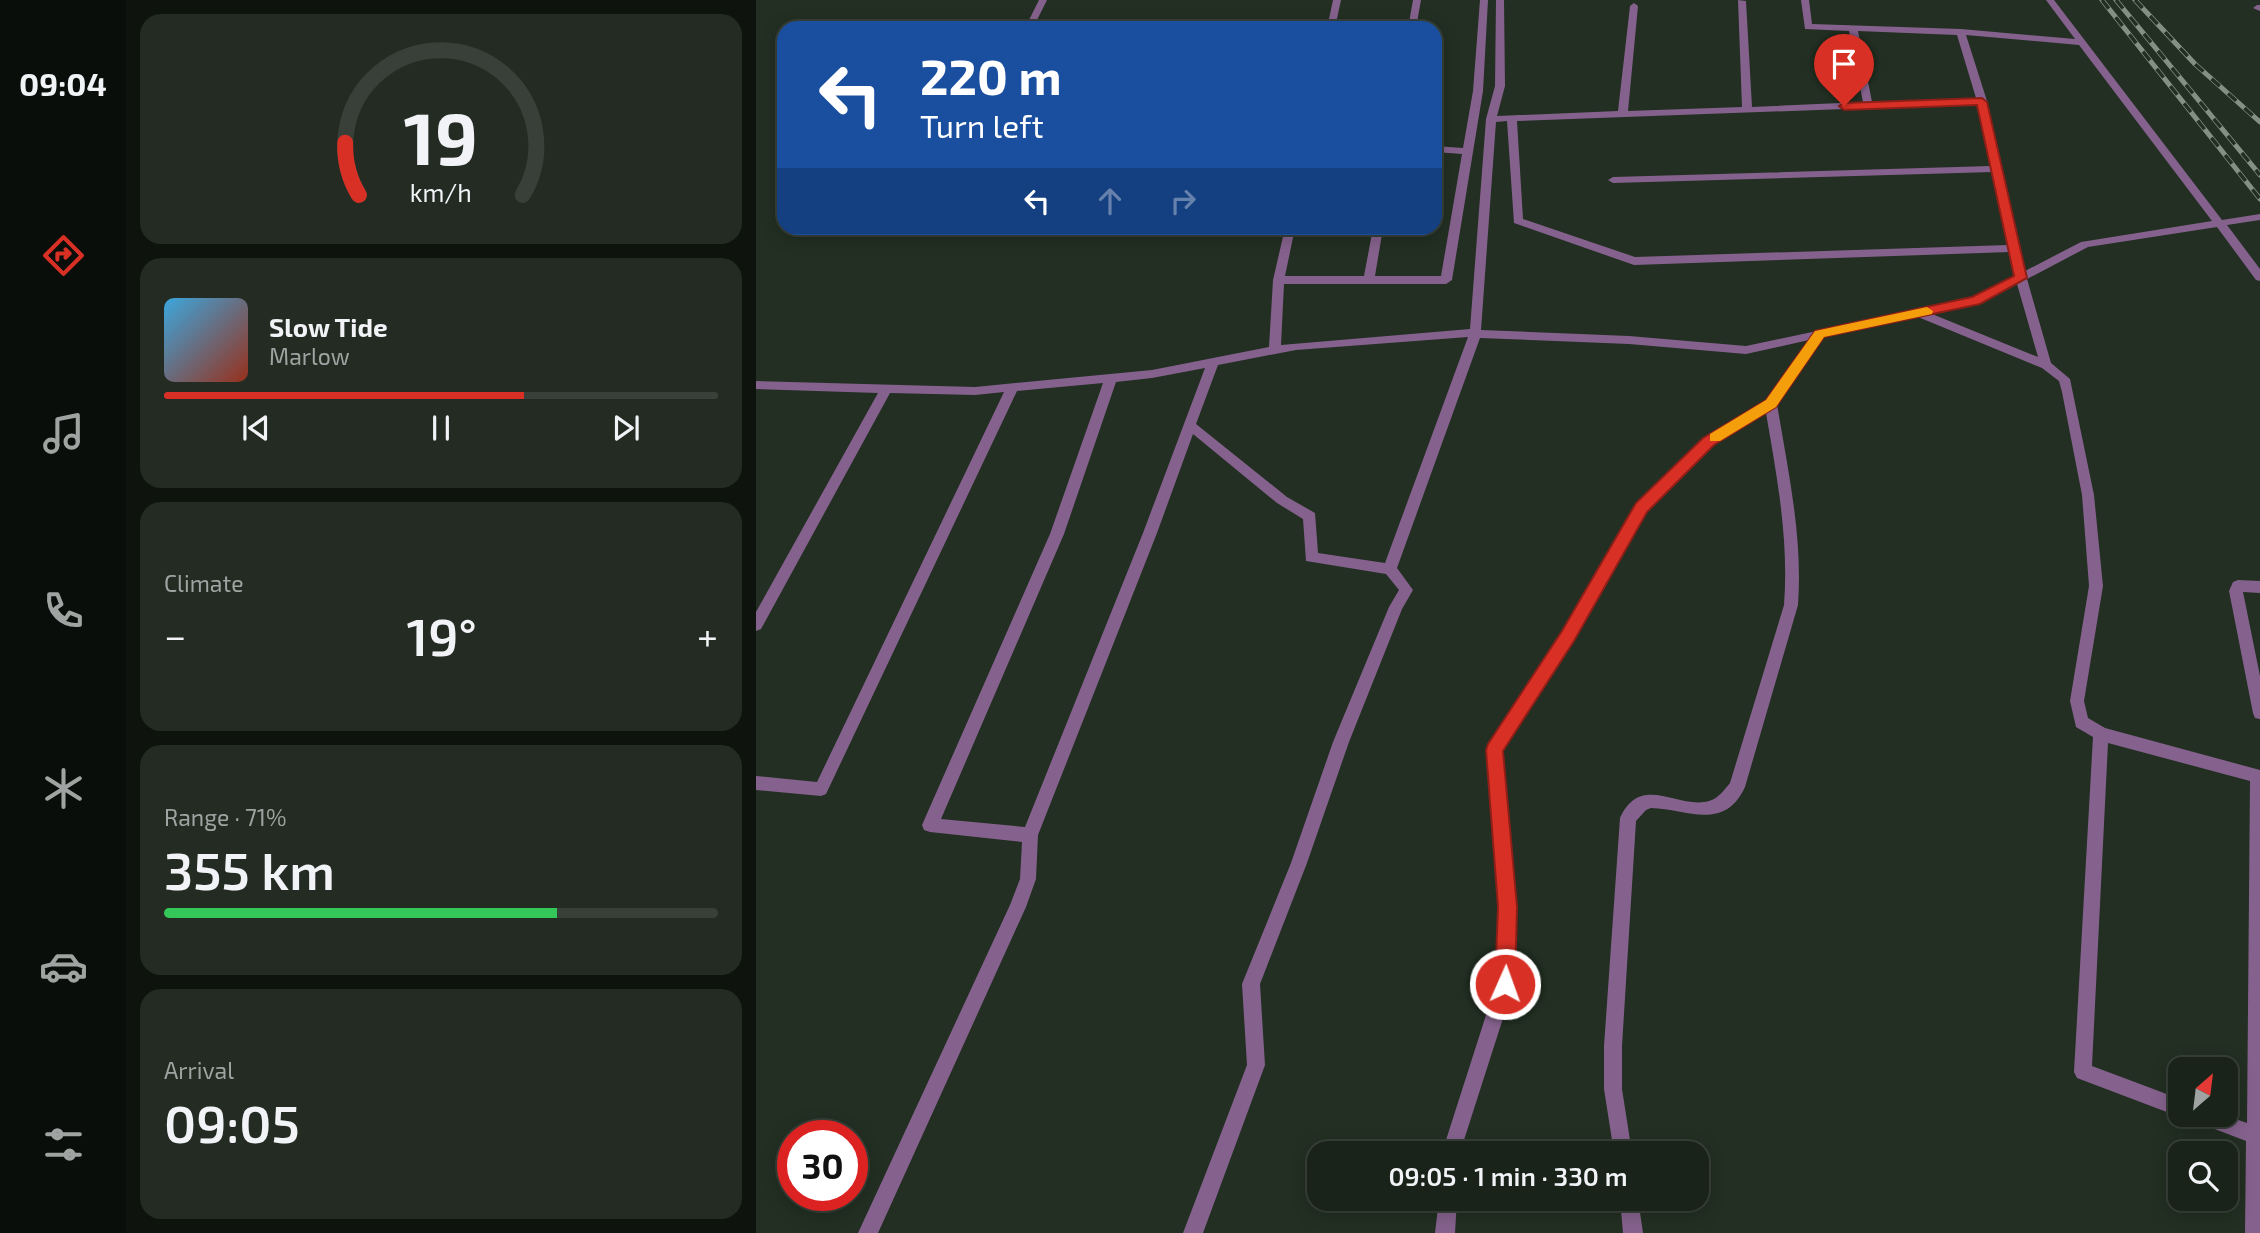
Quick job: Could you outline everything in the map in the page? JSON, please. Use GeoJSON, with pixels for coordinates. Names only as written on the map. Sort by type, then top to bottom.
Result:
{"type":"FeatureCollection","features":[{"type":"Feature","properties":{"kind":"street"},"geometry":{"type":"LineString","coordinates":[[1033,21],[1043,0]]}},
{"type":"Feature","properties":{"kind":"street"},"geometry":{"type":"LineString","coordinates":[[1332,21],[1337,0]]}},
{"type":"Feature","properties":{"kind":"street"},"geometry":{"type":"LineString","coordinates":[[1413,21],[1417,0]]}},
{"type":"Feature","properties":{"kind":"street"},"geometry":{"type":"LineString","coordinates":[[1279,280],[1446,279],[1478,91],[1484,0]]}},
{"type":"Feature","properties":{"kind":"street"},"geometry":{"type":"LineString","coordinates":[[1390,569],[1475,334],[1491,119],[1500,86],[1500,0]]}},
{"type":"Feature","properties":{"kind":"street"},"geometry":{"type":"LineString","coordinates":[[1805,0],[1808,27],[1961,32],[2079,42]]}},
{"type":"Feature","properties":{"kind":"street"},"geometry":{"type":"LineString","coordinates":[[2050,0],[2079,42],[2260,277]]}},
{"type":"Feature","properties":{"kind":"street"},"geometry":{"type":"LineString","coordinates":[[1742,1],[1747,110]]}},
{"type":"Feature","properties":{"kind":"street"},"geometry":{"type":"LineString","coordinates":[[1623,114],[1634,6]]}},
{"type":"Feature","properties":{"kind":"street"},"geometry":{"type":"LineString","coordinates":[[1853,28],[1868,106]]}},
{"type":"Feature","properties":{"kind":"street"},"geometry":{"type":"LineString","coordinates":[[1961,32],[1982,102],[2021,278],[2046,365]]}},
{"type":"Feature","properties":{"kind":"street"},"geometry":{"type":"LineString","coordinates":[[1491,119],[1982,102]]}},
{"type":"Feature","properties":{"kind":"street"},"geometry":{"type":"LineString","coordinates":[[1512,118],[1518,221],[1634,261],[2014,248]]}},
{"type":"Feature","properties":{"kind":"street"},"geometry":{"type":"LineString","coordinates":[[1442,149],[1467,151]]}},
{"type":"Feature","properties":{"kind":"street"},"geometry":{"type":"LineString","coordinates":[[1613,180],[1997,169]]}},
{"type":"Feature","properties":{"kind":"street"},"geometry":{"type":"LineString","coordinates":[[756,385],[975,391],[1152,374],[1309,345],[1475,334],[1629,340],[1746,350],[1976,301],[2085,244],[2260,217]]}},
{"type":"Feature","properties":{"kind":"street"},"geometry":{"type":"LineString","coordinates":[[1275,350],[1279,280],[1289,235]]}},
{"type":"Feature","properties":{"kind":"street"},"geometry":{"type":"LineString","coordinates":[[1369,280],[1377,235]]}},
{"type":"Feature","properties":{"kind":"street"},"geometry":{"type":"LineString","coordinates":[[1918,313],[2046,365],[2064,379],[2088,495],[2096,586],[2077,701],[2081,722],[2101,734],[2259,776],[2258,1136],[2255,1233]]}},
{"type":"Feature","properties":{"kind":"street"},"geometry":{"type":"LineString","coordinates":[[1455,1141],[1505,984],[1507,907],[1494,750],[1568,636],[1642,508],[1709,442],[1771,404],[1820,334]]}},
{"type":"Feature","properties":{"kind":"street"},"geometry":{"type":"LineString","coordinates":[[867,1233],[1018,907],[1028,879],[1030,835],[1150,533],[1213,362]]}},
{"type":"Feature","properties":{"kind":"street"},"geometry":{"type":"LineString","coordinates":[[1030,835],[930,825],[1057,534],[1111,378]]}},
{"type":"Feature","properties":{"kind":"street"},"geometry":{"type":"LineString","coordinates":[[756,783],[821,789],[1013,387]]}},
{"type":"Feature","properties":{"kind":"street"},"geometry":{"type":"LineString","coordinates":[[756,625],[886,389]]}},
{"type":"Feature","properties":{"kind":"street"},"geometry":{"type":"LineString","coordinates":[[1621,1141],[1613,1089],[1613,1046],[1628,818],[1640,804],[1654,802],[1708,809],[1726,803],[1737,787],[1791,605],[1791,538],[1771,404]]}},
{"type":"Feature","properties":{"kind":"street"},"geometry":{"type":"LineString","coordinates":[[1190,425],[1282,500],[1310,517],[1311,557],[1390,569],[1406,590],[1396,607],[1341,743],[1299,863],[1251,984],[1256,1065],[1193,1233]]}},
{"type":"Feature","properties":{"kind":"street"},"geometry":{"type":"LineString","coordinates":[[2260,587],[2238,586],[2236,591],[2260,713]]}},
{"type":"Feature","properties":{"kind":"street"},"geometry":{"type":"LineString","coordinates":[[2101,734],[2083,1072],[2168,1104]]}},
{"type":"Feature","properties":{"kind":"street"},"geometry":{"type":"LineString","coordinates":[[2233,1127],[2258,1136]]}},
{"type":"Feature","properties":{"kind":"street"},"geometry":{"type":"LineString","coordinates":[[1445,1233],[1447,1211]]}},
{"type":"Feature","properties":{"kind":"street"},"geometry":{"type":"LineString","coordinates":[[1630,1211],[1633,1233]]}},
{"type":"Feature","properties":{"kind":"railway"},"geometry":{"type":"LineString","coordinates":[[2102,0],[2260,199]]}},
{"type":"Feature","properties":{"kind":"railway"},"geometry":{"type":"LineString","coordinates":[[2116,0],[2260,175]]}},
{"type":"Feature","properties":{"kind":"railway"},"geometry":{"type":"LineString","coordinates":[[2135,0],[2195,64],[2260,122]]}},
{"type":"Feature","properties":{"kind":"slow traffic"},"geometry":{"type":"LineString","coordinates":[[1715,437],[1771,404],[1820,334],[1927,311]]}},
{"type":"Feature","properties":{"kind":"route"},"geometry":{"type":"LineString","coordinates":[[1505,984],[1507,907],[1494,750],[1568,636],[1642,508],[1709,442],[1771,404],[1820,334],[1976,301],[2021,278],[1982,102],[1844,106]]}}]}
